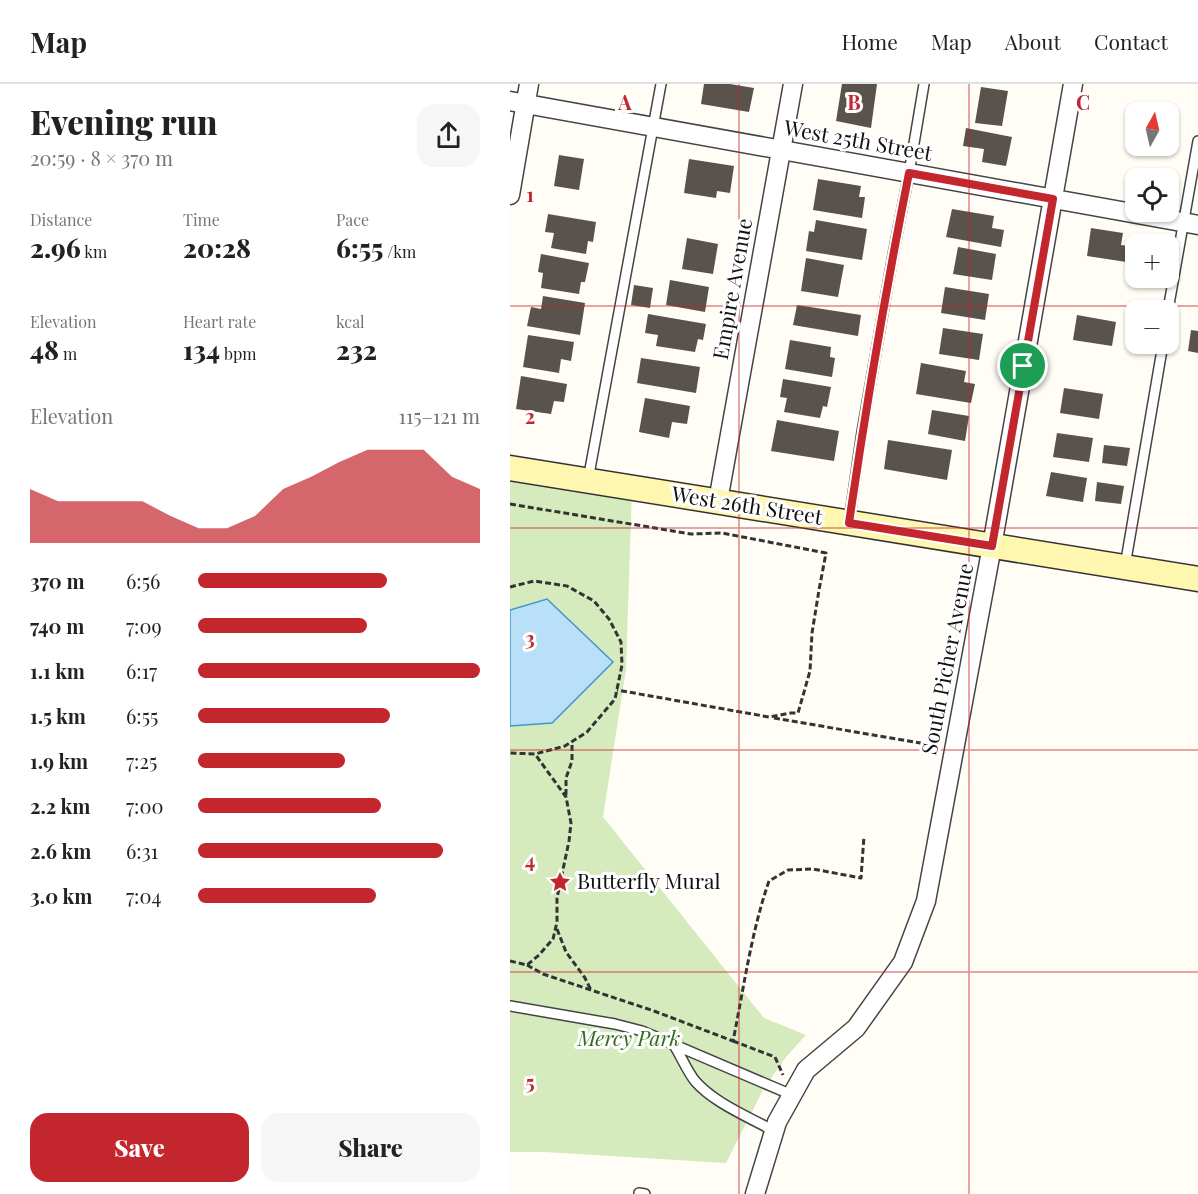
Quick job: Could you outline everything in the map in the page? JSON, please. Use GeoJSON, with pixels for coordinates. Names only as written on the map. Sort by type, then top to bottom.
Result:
{"type":"FeatureCollection","features":[{"type":"Feature","properties":{"kind":"main road","name":"West 26th Street"},"geometry":{"type":"LineString","coordinates":[[510,468],[1198,579]]}},
{"type":"Feature","properties":{"kind":"street"},"geometry":{"type":"LineString","coordinates":[[510,195],[518,103],[529,84]]}},
{"type":"Feature","properties":{"kind":"street","name":"Empire Avenue"},"geometry":{"type":"LineString","coordinates":[[718,501],[793,84]]}},
{"type":"Feature","properties":{"kind":"street","name":"South Picher Avenue"},"geometry":{"type":"LineString","coordinates":[[755,1194],[777,1122],[806,1070],[856,1028],[903,962],[926,901],[992,546],[1073,84]]}},
{"type":"Feature","properties":{"kind":"street","name":"West 25th Street"},"geometry":{"type":"LineString","coordinates":[[518,103],[1191,224]]}},
{"type":"Feature","properties":{"kind":"lane"},"geometry":{"type":"LineString","coordinates":[[588,480],[661,84]]}},
{"type":"Feature","properties":{"kind":"lane"},"geometry":{"type":"LineString","coordinates":[[849,523],[864,420],[924,84]]}},
{"type":"Feature","properties":{"kind":"lane"},"geometry":{"type":"LineString","coordinates":[[1171,300],[1191,224],[1198,141]]}},
{"type":"Feature","properties":{"kind":"lane"},"geometry":{"type":"LineString","coordinates":[[1125,567],[1161,354]]}},
{"type":"Feature","properties":{"kind":"lane"},"geometry":{"type":"LineString","coordinates":[[510,1006],[615,1024],[642,1031],[792,1095]]}},
{"type":"Feature","properties":{"kind":"lane"},"geometry":{"type":"LineString","coordinates":[[674,1044],[694,1079],[703,1089],[723,1103],[774,1131]]}},
{"type":"Feature","properties":{"kind":"lane"},"geometry":{"type":"LineString","coordinates":[[639,1194],[645,1194]]}},
{"type":"Feature","properties":{"kind":"path"},"geometry":{"type":"LineString","coordinates":[[510,504],[691,534],[722,533],[826,553],[812,633],[810,671],[798,713],[769,717]]}},
{"type":"Feature","properties":{"kind":"path"},"geometry":{"type":"LineString","coordinates":[[510,588],[534,581],[544,582],[567,586],[594,601],[609,619],[621,642],[622,665],[615,699],[587,732],[565,746],[535,754],[510,753]]}},
{"type":"Feature","properties":{"kind":"path"},"geometry":{"type":"LineString","coordinates":[[617,690],[926,744]]}},
{"type":"Feature","properties":{"kind":"path"},"geometry":{"type":"LineString","coordinates":[[527,965],[553,939],[556,928],[557,898],[571,823],[566,797],[566,778],[572,761],[573,741]]}},
{"type":"Feature","properties":{"kind":"path"},"geometry":{"type":"LineString","coordinates":[[535,754],[566,797]]}},
{"type":"Feature","properties":{"kind":"path"},"geometry":{"type":"LineString","coordinates":[[733,1041],[760,905],[769,881],[788,870],[813,869],[861,878],[864,836]]}},
{"type":"Feature","properties":{"kind":"path"},"geometry":{"type":"LineString","coordinates":[[556,928],[566,952],[591,990]]}},
{"type":"Feature","properties":{"kind":"path"},"geometry":{"type":"LineString","coordinates":[[510,961],[654,1011],[775,1057],[792,1095]]}},
{"type":"Feature","properties":{"kind":"green space","name":"Mercy Park"},"geometry":{"type":"Polygon","coordinates":[[[510,467],[632,488],[626,669],[603,817],[764,1018],[806,1035],[786,1057],[763,1090],[726,1163],[510,1152],[510,467]]]}},
{"type":"Feature","properties":{"kind":"water"},"geometry":{"type":"Polygon","coordinates":[[[547,599],[613,662],[552,723],[510,726],[510,610],[547,599]]]}},
{"type":"Feature","properties":{"kind":"building"},"geometry":{"type":"Polygon","coordinates":[[[704,84],[730,84],[754,88],[749,112],[701,104],[704,84]]]}},
{"type":"Feature","properties":{"kind":"building"},"geometry":{"type":"Polygon","coordinates":[[[842,84],[877,84],[871,128],[836,121],[842,84]]]}},
{"type":"Feature","properties":{"kind":"building"},"geometry":{"type":"Polygon","coordinates":[[[981,87],[1008,91],[1002,126],[975,123],[981,87]]]}},
{"type":"Feature","properties":{"kind":"building"},"geometry":{"type":"Polygon","coordinates":[[[966,128],[1012,137],[1006,166],[982,162],[984,149],[963,146],[966,128]]]}},
{"type":"Feature","properties":{"kind":"building"},"geometry":{"type":"Polygon","coordinates":[[[559,155],[584,159],[579,190],[554,186],[559,155]]]}},
{"type":"Feature","properties":{"kind":"building"},"geometry":{"type":"Polygon","coordinates":[[[689,159],[734,166],[730,193],[717,191],[716,198],[684,193],[689,159]]]}},
{"type":"Feature","properties":{"kind":"building"},"geometry":{"type":"Polygon","coordinates":[[[818,179],[861,186],[859,197],[865,197],[862,218],[813,210],[818,179]]]}},
{"type":"Feature","properties":{"kind":"building"},"geometry":{"type":"Polygon","coordinates":[[[952,209],[994,216],[992,228],[1004,230],[1001,247],[946,237],[952,209]]]}},
{"type":"Feature","properties":{"kind":"building"},"geometry":{"type":"Polygon","coordinates":[[[548,214],[596,222],[593,242],[588,241],[586,254],[551,248],[554,233],[545,232],[548,214]]]}},
{"type":"Feature","properties":{"kind":"building"},"geometry":{"type":"Polygon","coordinates":[[[816,220],[867,229],[862,260],[806,251],[809,231],[814,232],[816,220]]]}},
{"type":"Feature","properties":{"kind":"building"},"geometry":{"type":"Polygon","coordinates":[[[1091,228],[1123,233],[1121,245],[1125,246],[1125,262],[1087,256],[1091,228]]]}},
{"type":"Feature","properties":{"kind":"building"},"geometry":{"type":"Polygon","coordinates":[[[687,238],[718,244],[713,274],[682,269],[687,238]]]}},
{"type":"Feature","properties":{"kind":"building"},"geometry":{"type":"Polygon","coordinates":[[[958,247],[996,254],[992,280],[953,274],[958,247]]]}},
{"type":"Feature","properties":{"kind":"building"},"geometry":{"type":"Polygon","coordinates":[[[541,254],[589,263],[585,282],[581,282],[579,294],[541,288],[543,273],[538,272],[541,254]]]}},
{"type":"Feature","properties":{"kind":"building"},"geometry":{"type":"Polygon","coordinates":[[[806,258],[844,265],[838,297],[801,291],[806,258]]]}},
{"type":"Feature","properties":{"kind":"building"},"geometry":{"type":"Polygon","coordinates":[[[670,280],[709,287],[705,312],[666,305],[670,280]]]}},
{"type":"Feature","properties":{"kind":"building"},"geometry":{"type":"Polygon","coordinates":[[[634,285],[653,288],[650,308],[631,305],[634,285]]]}},
{"type":"Feature","properties":{"kind":"building"},"geometry":{"type":"Polygon","coordinates":[[[945,287],[989,294],[985,320],[941,313],[945,287]]]}},
{"type":"Feature","properties":{"kind":"building"},"geometry":{"type":"Polygon","coordinates":[[[543,296],[585,303],[580,335],[527,326],[531,307],[541,309],[543,296]]]}},
{"type":"Feature","properties":{"kind":"building"},"geometry":{"type":"Polygon","coordinates":[[[797,305],[861,315],[858,336],[793,325],[797,305]]]}},
{"type":"Feature","properties":{"kind":"building"},"geometry":{"type":"Polygon","coordinates":[[[648,314],[706,324],[703,340],[698,339],[695,352],[656,346],[658,335],[645,333],[648,314]]]}},
{"type":"Feature","properties":{"kind":"building"},"geometry":{"type":"Polygon","coordinates":[[[1077,315],[1116,322],[1112,346],[1073,340],[1077,315]]]}},
{"type":"Feature","properties":{"kind":"building"},"geometry":{"type":"Polygon","coordinates":[[[943,328],[983,334],[979,360],[939,354],[943,328]]]}},
{"type":"Feature","properties":{"kind":"building"},"geometry":{"type":"Polygon","coordinates":[[[1191,330],[1198,331],[1198,353],[1188,351],[1191,330]]]}},
{"type":"Feature","properties":{"kind":"building"},"geometry":{"type":"Polygon","coordinates":[[[528,335],[574,342],[571,361],[561,359],[559,373],[523,367],[528,335]]]}},
{"type":"Feature","properties":{"kind":"building"},"geometry":{"type":"Polygon","coordinates":[[[790,340],[831,347],[830,357],[835,358],[832,377],[785,369],[790,340]]]}},
{"type":"Feature","properties":{"kind":"building"},"geometry":{"type":"Polygon","coordinates":[[[641,358],[700,367],[696,393],[637,383],[641,358]]]}},
{"type":"Feature","properties":{"kind":"building"},"geometry":{"type":"Polygon","coordinates":[[[921,363],[966,371],[964,382],[975,384],[971,403],[916,394],[921,363]]]}},
{"type":"Feature","properties":{"kind":"building"},"geometry":{"type":"Polygon","coordinates":[[[521,376],[567,384],[564,402],[554,401],[551,414],[516,409],[521,376]]]}},
{"type":"Feature","properties":{"kind":"building"},"geometry":{"type":"Polygon","coordinates":[[[783,379],[831,387],[827,407],[823,406],[820,418],[784,412],[787,398],[780,397],[783,379]]]}},
{"type":"Feature","properties":{"kind":"building"},"geometry":{"type":"Polygon","coordinates":[[[1064,388],[1103,394],[1099,419],[1060,413],[1064,388]]]}},
{"type":"Feature","properties":{"kind":"building"},"geometry":{"type":"Polygon","coordinates":[[[645,398],[690,406],[687,424],[672,422],[669,438],[639,432],[645,398]]]}},
{"type":"Feature","properties":{"kind":"building"},"geometry":{"type":"Polygon","coordinates":[[[932,410],[969,416],[965,441],[928,434],[932,410]]]}},
{"type":"Feature","properties":{"kind":"building"},"geometry":{"type":"Polygon","coordinates":[[[777,420],[839,431],[834,461],[771,451],[777,420]]]}},
{"type":"Feature","properties":{"kind":"building"},"geometry":{"type":"Polygon","coordinates":[[[1057,433],[1093,438],[1089,462],[1053,457],[1057,433]]]}},
{"type":"Feature","properties":{"kind":"building"},"geometry":{"type":"Polygon","coordinates":[[[888,440],[952,450],[947,480],[884,469],[888,440]]]}},
{"type":"Feature","properties":{"kind":"building"},"geometry":{"type":"Polygon","coordinates":[[[1104,445],[1130,448],[1127,466],[1102,463],[1104,445]]]}},
{"type":"Feature","properties":{"kind":"building"},"geometry":{"type":"Polygon","coordinates":[[[1051,472],[1087,478],[1083,502],[1046,496],[1051,472]]]}},
{"type":"Feature","properties":{"kind":"building"},"geometry":{"type":"Polygon","coordinates":[[[1097,482],[1124,486],[1121,504],[1095,501],[1097,482]]]}},
{"type":"Feature","properties":{"kind":"place","name":"Butterfly Mural"},"geometry":{"type":"Point","coordinates":[560,882]}},
{"type":"Feature","properties":{"kind":"route"},"geometry":{"type":"LineString","coordinates":[[909,173],[1053,199],[1023,366],[992,546],[849,523],[862,432],[909,173]]}}]}
